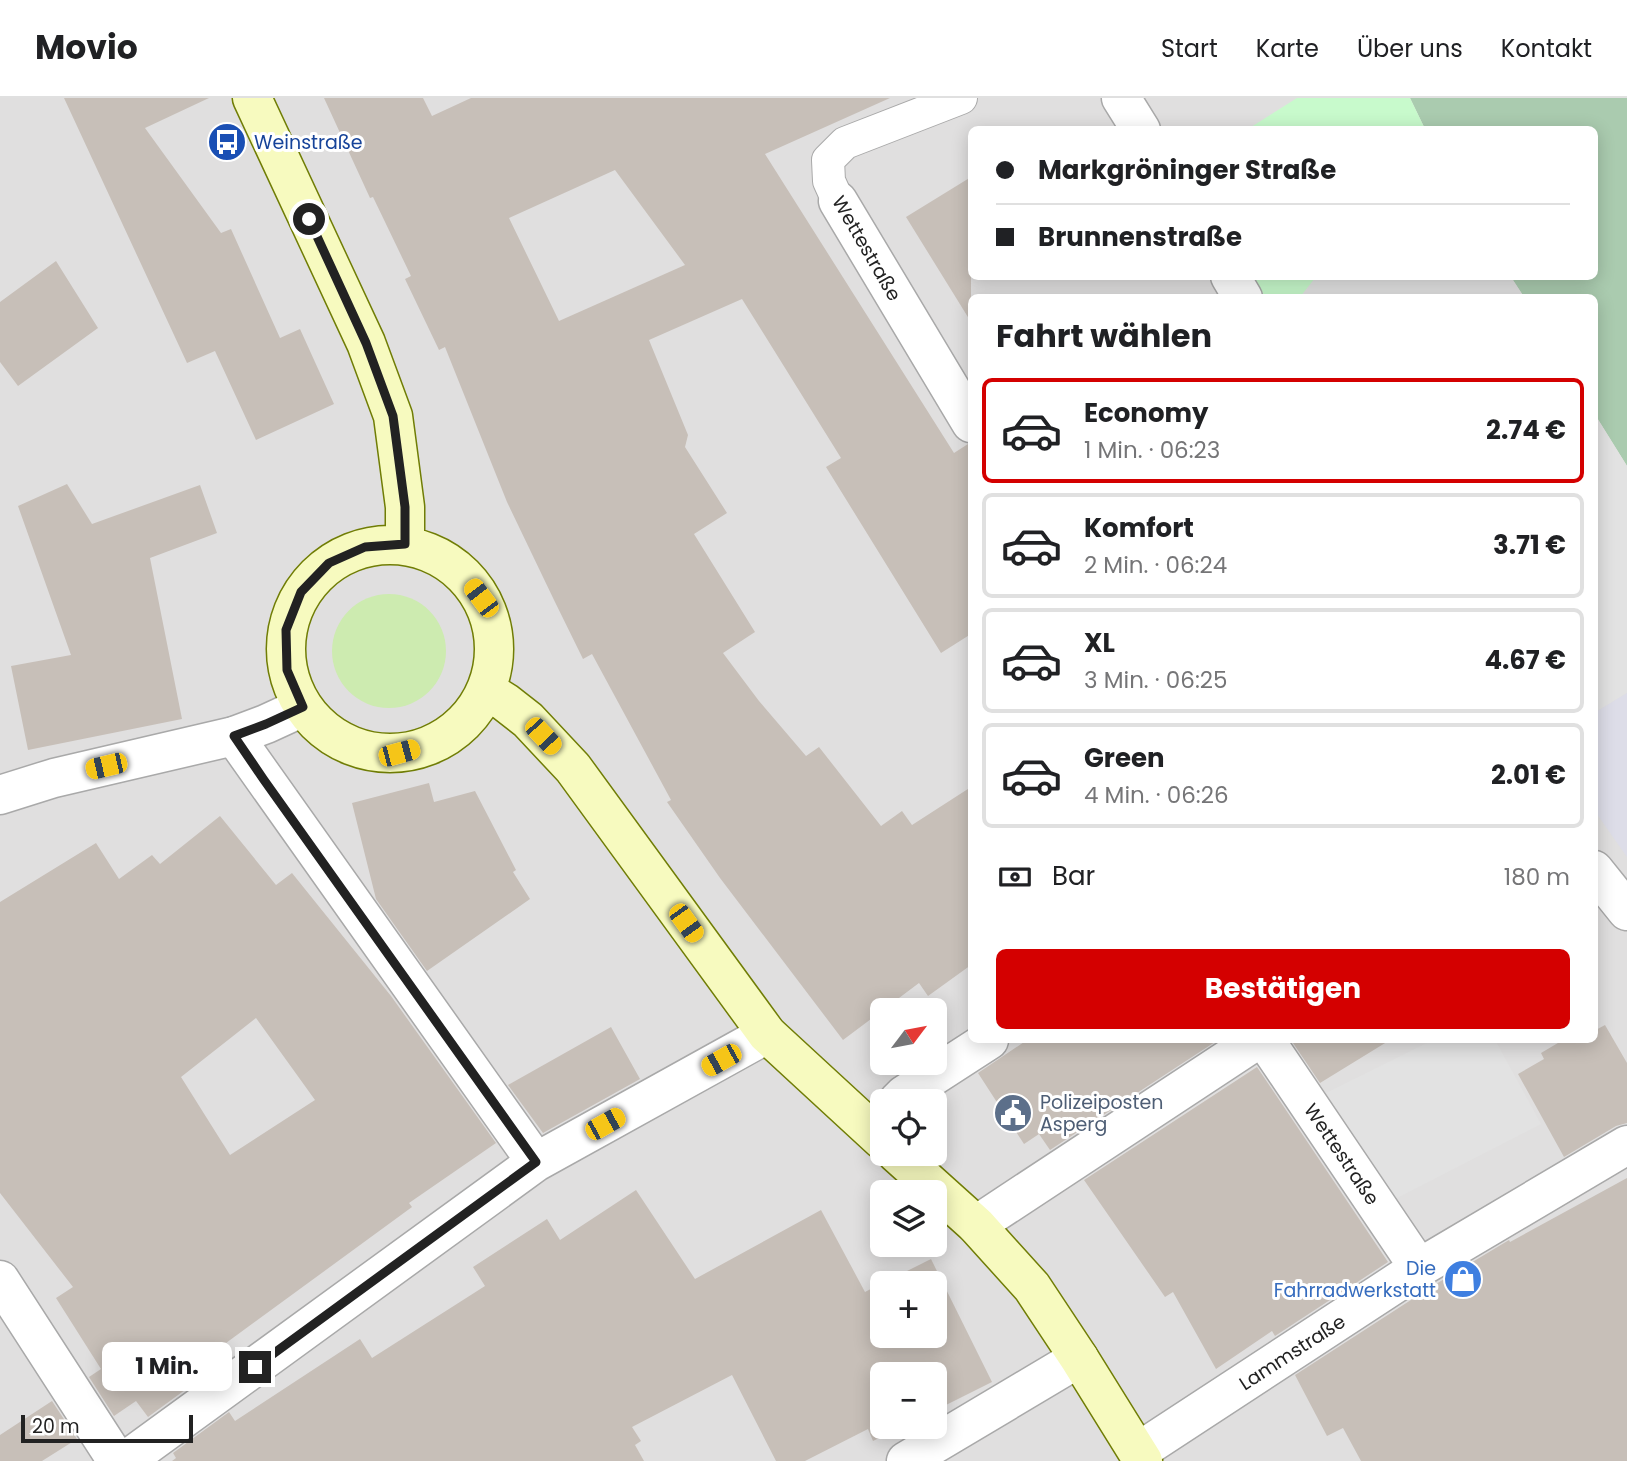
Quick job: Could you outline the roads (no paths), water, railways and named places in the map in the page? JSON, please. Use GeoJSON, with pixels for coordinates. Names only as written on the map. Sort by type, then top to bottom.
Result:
{"type":"FeatureCollection","features":[{"type":"Feature","properties":{"kind":"main road"},"geometry":{"type":"LineString","coordinates":[[253,98],[366,343],[393,416],[405,507],[405,544]]}},
{"type":"Feature","properties":{"kind":"main road"},"geometry":{"type":"LineString","coordinates":[[405,544],[436,554],[462,572],[481,598],[493,627],[494,660],[486,691],[466,722],[436,744],[399,753],[363,750],[329,734],[303,707],[287,670],[286,630],[301,592],[329,563],[365,547],[405,544]]}},
{"type":"Feature","properties":{"kind":"main road"},"geometry":{"type":"LineString","coordinates":[[486,691],[528,720],[573,768],[767,1034],[870,1122]]}},
{"type":"Feature","properties":{"kind":"main road"},"geometry":{"type":"LineString","coordinates":[[910,1166],[976,1225],[1032,1287],[1141,1457]]}},
{"type":"Feature","properties":{"kind":"street"},"geometry":{"type":"LineString","coordinates":[[1121,98],[1138,126]]}},
{"type":"Feature","properties":{"kind":"street","name":"Wettestraße"},"geometry":{"type":"LineString","coordinates":[[838,201],[968,418]]}},
{"type":"Feature","properties":{"kind":"street"},"geometry":{"type":"LineString","coordinates":[[0,795],[54,778],[234,736],[303,707]]}},
{"type":"Feature","properties":{"kind":"street"},"geometry":{"type":"LineString","coordinates":[[234,736],[536,1162]]}},
{"type":"Feature","properties":{"kind":"street"},"geometry":{"type":"LineString","coordinates":[[1598,875],[1627,911]]}},
{"type":"Feature","properties":{"kind":"street"},"geometry":{"type":"LineString","coordinates":[[125,1461],[536,1162],[767,1034]]}},
{"type":"Feature","properties":{"kind":"street"},"geometry":{"type":"LineString","coordinates":[[914,1089],[984,1043]]}},
{"type":"Feature","properties":{"kind":"street"},"geometry":{"type":"LineString","coordinates":[[976,1225],[1252,1043]]}},
{"type":"Feature","properties":{"kind":"street","name":"Wettestraße"},"geometry":{"type":"LineString","coordinates":[[1267,1043],[1419,1268]]}},
{"type":"Feature","properties":{"kind":"street","name":"Lammstraße"},"geometry":{"type":"LineString","coordinates":[[1141,1457],[1419,1268],[1627,1145]]}},
{"type":"Feature","properties":{"kind":"street"},"geometry":{"type":"LineString","coordinates":[[0,1280],[117,1461]]}},
{"type":"Feature","properties":{"kind":"street"},"geometry":{"type":"LineString","coordinates":[[906,1461],[1079,1358]]}},
{"type":"Feature","properties":{"kind":"lane","name":"Wettestraße"},"geometry":{"type":"LineString","coordinates":[[838,201],[829,181],[828,160],[845,143],[961,98]]}},
{"type":"Feature","properties":{"kind":"place","name":"Weinstraße"},"geometry":{"type":"Point","coordinates":[227,142]}},
{"type":"Feature","properties":{"kind":"place","name":"Polizeiposten Asperg"},"geometry":{"type":"Point","coordinates":[1013,1113]}},
{"type":"Feature","properties":{"kind":"place","name":"Die Fahrradwerkstatt"},"geometry":{"type":"Point","coordinates":[1463,1279]}}]}
